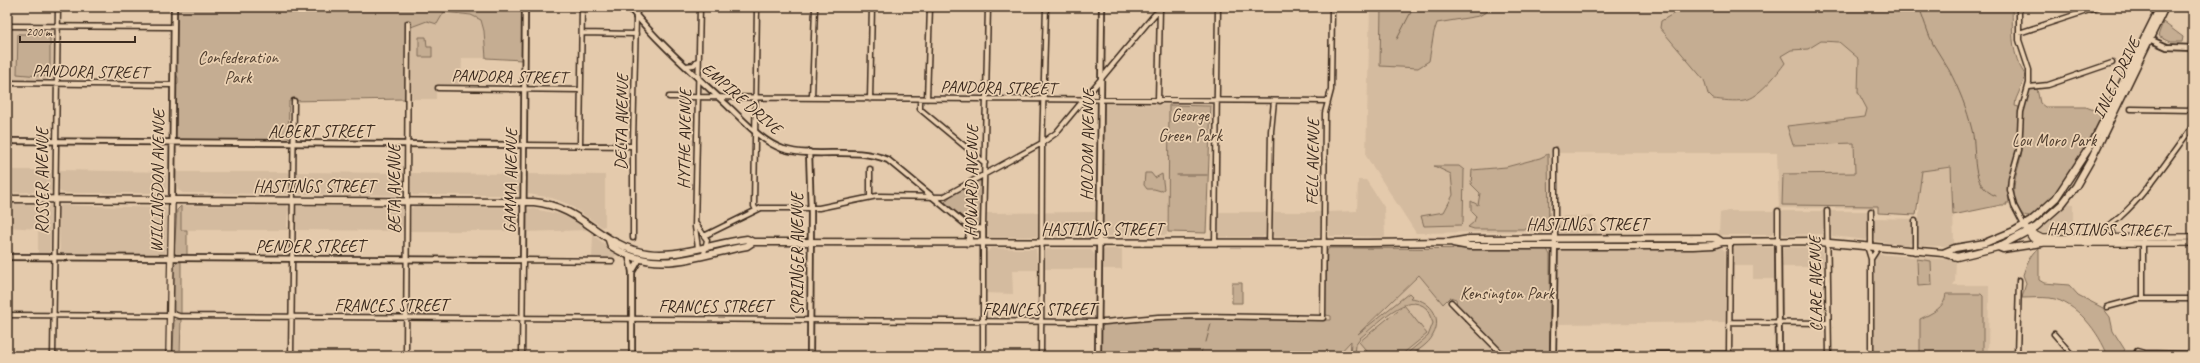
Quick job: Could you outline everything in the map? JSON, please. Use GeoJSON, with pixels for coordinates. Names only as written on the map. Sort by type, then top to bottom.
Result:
{"type":"FeatureCollection","features":[{"type":"Feature","properties":{"kind":"main road","name":"INLET DRIVE"},"geometry":{"type":"LineString","coordinates":[[2028,231],[2052,214],[2076,186],[2098,146],[2148,38],[2160,7]]}},
{"type":"Feature","properties":{"kind":"main road","name":"INLET DRIVE"},"geometry":{"type":"LineString","coordinates":[[2024,225],[2056,198],[2075,172],[2097,136],[2165,7]]}},
{"type":"Feature","properties":{"kind":"main road","name":"HASTINGS STREET"},"geometry":{"type":"LineString","coordinates":[[7,199],[523,201],[545,203],[567,210],[585,220],[609,240],[647,253],[669,253],[747,239],[753,242],[1324,243],[1451,242],[1469,239],[1716,238],[1722,242]]}},
{"type":"Feature","properties":{"kind":"main road","name":"WILLINGDON AVENUE"},"geometry":{"type":"LineString","coordinates":[[169,356],[172,200]]}},
{"type":"Feature","properties":{"kind":"main road","name":"HASTINGS STREET"},"geometry":{"type":"LineString","coordinates":[[1943,253],[1955,248],[1985,243],[2024,225],[2032,238],[2042,243],[2193,237]]}},
{"type":"Feature","properties":{"kind":"main road"},"geometry":{"type":"LineString","coordinates":[[968,243],[971,228]]}},
{"type":"Feature","properties":{"kind":"main road","name":"HASTINGS STREET"},"geometry":{"type":"LineString","coordinates":[[2028,231],[2039,238],[2094,238],[2112,241]]}},
{"type":"Feature","properties":{"kind":"main road","name":"HASTINGS STREET"},"geometry":{"type":"LineString","coordinates":[[1451,242],[1469,246],[1693,246],[1714,245],[1730,241],[1828,242],[1915,252],[1943,253],[1956,257],[1998,247],[2028,231]]}},
{"type":"Feature","properties":{"kind":"main road","name":"HASTINGS STREET"},"geometry":{"type":"LineString","coordinates":[[609,240],[611,246],[629,257],[639,260],[669,262],[747,246],[753,242]]}},
{"type":"Feature","properties":{"kind":"main road","name":"HASTINGS STREET"},"geometry":{"type":"LineString","coordinates":[[2143,240],[2193,243]]}},
{"type":"Feature","properties":{"kind":"main road"},"geometry":{"type":"LineString","coordinates":[[1998,247],[2003,249],[2042,243]]}},
{"type":"Feature","properties":{"kind":"street","name":"ROSSER AVENUE"},"geometry":{"type":"LineString","coordinates":[[53,356],[58,7]]}},
{"type":"Feature","properties":{"kind":"street","name":"WILLINGDON AVENUE"},"geometry":{"type":"LineString","coordinates":[[172,200],[174,7]]}},
{"type":"Feature","properties":{"kind":"street","name":"GAMMA AVENUE"},"geometry":{"type":"LineString","coordinates":[[522,356],[525,7]]}},
{"type":"Feature","properties":{"kind":"street"},"geometry":{"type":"LineString","coordinates":[[580,145],[582,7]]}},
{"type":"Feature","properties":{"kind":"street","name":"EMPIRE DRIVE"},"geometry":{"type":"LineString","coordinates":[[629,7],[647,31],[770,143],[782,149],[809,152],[861,152],[876,155],[888,160],[971,228]]}},
{"type":"Feature","properties":{"kind":"street","name":"DELTA AVENUE"},"geometry":{"type":"LineString","coordinates":[[633,238],[633,146],[637,7]]}},
{"type":"Feature","properties":{"kind":"street","name":"HYTHE AVENUE"},"geometry":{"type":"LineString","coordinates":[[698,248],[696,224],[697,97],[700,7]]}},
{"type":"Feature","properties":{"kind":"street"},"geometry":{"type":"LineString","coordinates":[[756,210],[754,206],[754,130],[757,7]]}},
{"type":"Feature","properties":{"kind":"street"},"geometry":{"type":"LineString","coordinates":[[812,98],[815,7]]}},
{"type":"Feature","properties":{"kind":"street"},"geometry":{"type":"LineString","coordinates":[[870,99],[872,7]]}},
{"type":"Feature","properties":{"kind":"street"},"geometry":{"type":"LineString","coordinates":[[927,99],[930,7]]}},
{"type":"Feature","properties":{"kind":"street","name":"HOWARD AVENUE"},"geometry":{"type":"LineString","coordinates":[[983,356],[983,229],[988,7]]}},
{"type":"Feature","properties":{"kind":"street"},"geometry":{"type":"LineString","coordinates":[[1041,356],[1042,143],[1046,7]]}},
{"type":"Feature","properties":{"kind":"street","name":"HOLDOM AVENUE"},"geometry":{"type":"LineString","coordinates":[[1098,356],[1102,7]]}},
{"type":"Feature","properties":{"kind":"street"},"geometry":{"type":"LineString","coordinates":[[1214,243],[1218,7]]}},
{"type":"Feature","properties":{"kind":"street","name":"FELL AVENUE"},"geometry":{"type":"LineString","coordinates":[[1323,318],[1325,113],[1331,90],[1332,7]]}},
{"type":"Feature","properties":{"kind":"street"},"geometry":{"type":"LineString","coordinates":[[2020,7],[2020,44],[2028,70],[2029,87],[2020,112],[2019,150],[2010,187],[2013,203],[2024,225]]}},
{"type":"Feature","properties":{"kind":"street"},"geometry":{"type":"LineString","coordinates":[[2019,33],[2099,7]]}},
{"type":"Feature","properties":{"kind":"street"},"geometry":{"type":"LineString","coordinates":[[704,236],[756,210],[765,208],[810,209],[870,197],[943,197],[1042,143],[1056,133],[1160,9]]}},
{"type":"Feature","properties":{"kind":"street"},"geometry":{"type":"LineString","coordinates":[[1158,101],[1160,9]]}},
{"type":"Feature","properties":{"kind":"street","name":"BETA AVENUE"},"geometry":{"type":"LineString","coordinates":[[406,356],[408,23]]}},
{"type":"Feature","properties":{"kind":"street"},"geometry":{"type":"LineString","coordinates":[[7,26],[173,27]]}},
{"type":"Feature","properties":{"kind":"street"},"geometry":{"type":"LineString","coordinates":[[582,33],[636,34]]}},
{"type":"Feature","properties":{"kind":"street"},"geometry":{"type":"LineString","coordinates":[[2148,38],[2167,47],[2193,48]]}},
{"type":"Feature","properties":{"kind":"street"},"geometry":{"type":"LineString","coordinates":[[686,66],[694,65],[698,60]]}},
{"type":"Feature","properties":{"kind":"street"},"geometry":{"type":"LineString","coordinates":[[2029,87],[2048,85],[2112,63]]}},
{"type":"Feature","properties":{"kind":"street","name":"PANDORA STREET"},"geometry":{"type":"LineString","coordinates":[[7,83],[172,85]]}},
{"type":"Feature","properties":{"kind":"street","name":"PANDORA STREET"},"geometry":{"type":"LineString","coordinates":[[438,88],[580,90]]}},
{"type":"Feature","properties":{"kind":"street","name":"PANDORA STREET"},"geometry":{"type":"LineString","coordinates":[[669,97],[1084,101],[1327,101]]}},
{"type":"Feature","properties":{"kind":"street"},"geometry":{"type":"LineString","coordinates":[[920,99],[920,109],[985,163]]}},
{"type":"Feature","properties":{"kind":"street"},"geometry":{"type":"LineString","coordinates":[[290,356],[294,101]]}},
{"type":"Feature","properties":{"kind":"street"},"geometry":{"type":"LineString","coordinates":[[1269,243],[1271,131],[1274,101]]}},
{"type":"Feature","properties":{"kind":"street"},"geometry":{"type":"LineString","coordinates":[[2132,109],[2193,110]]}},
{"type":"Feature","properties":{"kind":"street"},"geometry":{"type":"LineString","coordinates":[[2094,238],[2096,235],[2112,225],[2137,199],[2193,126]]}},
{"type":"Feature","properties":{"kind":"street","name":"ALBERT STREET"},"geometry":{"type":"LineString","coordinates":[[7,141],[633,146]]}},
{"type":"Feature","properties":{"kind":"street"},"geometry":{"type":"LineString","coordinates":[[1553,356],[1555,150]]}},
{"type":"Feature","properties":{"kind":"street","name":"SPRINGER AVENUE"},"geometry":{"type":"LineString","coordinates":[[809,152],[811,242],[810,356]]}},
{"type":"Feature","properties":{"kind":"street"},"geometry":{"type":"LineString","coordinates":[[870,169],[870,197]]}},
{"type":"Feature","properties":{"kind":"street"},"geometry":{"type":"LineString","coordinates":[[1778,211],[1779,356]]}},
{"type":"Feature","properties":{"kind":"street","name":"CLARE AVENUE"},"geometry":{"type":"LineString","coordinates":[[1827,211],[1829,356]]}},
{"type":"Feature","properties":{"kind":"street"},"geometry":{"type":"LineString","coordinates":[[1871,211],[1871,356]]}},
{"type":"Feature","properties":{"kind":"street"},"geometry":{"type":"LineString","coordinates":[[1915,221],[1915,252]]}},
{"type":"Feature","properties":{"kind":"street"},"geometry":{"type":"LineString","coordinates":[[696,224],[704,236],[708,246],[704,254]]}},
{"type":"Feature","properties":{"kind":"street"},"geometry":{"type":"LineString","coordinates":[[2112,225],[2112,241]]}},
{"type":"Feature","properties":{"kind":"street"},"geometry":{"type":"LineString","coordinates":[[971,228],[983,229]]}},
{"type":"Feature","properties":{"kind":"street"},"geometry":{"type":"LineString","coordinates":[[2143,240],[2143,298]]}},
{"type":"Feature","properties":{"kind":"street"},"geometry":{"type":"LineString","coordinates":[[1581,354],[1729,355],[1730,241]]}},
{"type":"Feature","properties":{"kind":"street"},"geometry":{"type":"LineString","coordinates":[[1871,259],[1872,247]]}},
{"type":"Feature","properties":{"kind":"street","name":"PENDER STREET"},"geometry":{"type":"LineString","coordinates":[[7,257],[612,261]]}},
{"type":"Feature","properties":{"kind":"street"},"geometry":{"type":"LineString","coordinates":[[629,257],[632,272],[632,356]]}},
{"type":"Feature","properties":{"kind":"street"},"geometry":{"type":"LineString","coordinates":[[632,272],[639,260]]}},
{"type":"Feature","properties":{"kind":"street"},"geometry":{"type":"LineString","coordinates":[[2017,356],[2019,280]]}},
{"type":"Feature","properties":{"kind":"street"},"geometry":{"type":"LineString","coordinates":[[2107,307],[2143,298],[2193,299]]}},
{"type":"Feature","properties":{"kind":"street"},"geometry":{"type":"LineString","coordinates":[[1451,302],[1504,356]]}},
{"type":"Feature","properties":{"kind":"street","name":"FRANCES STREET"},"geometry":{"type":"LineString","coordinates":[[7,315],[1040,322],[1098,322],[1201,316],[1323,318]]}},
{"type":"Feature","properties":{"kind":"street","name":"FRANCES STREET"},"geometry":{"type":"LineString","coordinates":[[170,317],[179,316]]}},
{"type":"Feature","properties":{"kind":"street"},"geometry":{"type":"LineString","coordinates":[[1730,322],[1828,323]]}},
{"type":"Feature","properties":{"kind":"street"},"geometry":{"type":"LineString","coordinates":[[2054,334],[2074,356]]}},
{"type":"Feature","properties":{"kind":"street"},"geometry":{"type":"LineString","coordinates":[[2137,351],[2144,353],[2193,354]]}},
{"type":"Feature","properties":{"kind":"shaded area"},"geometry":{"type":"Polygon","coordinates":[[[1370,7],[1907,7],[1903,208],[1779,208],[1777,153],[1551,153],[1550,231],[1416,233],[1366,156],[1370,7]]]}},
{"type":"Feature","properties":{"kind":"shaded area"},"geometry":{"type":"Polygon","coordinates":[[[444,12],[471,15],[481,20],[484,31],[486,58],[462,58],[461,85],[436,84],[436,99],[412,99],[411,27],[444,12]]]}},
{"type":"Feature","properties":{"kind":"shaded area"},"geometry":{"type":"Polygon","coordinates":[[[7,28],[51,28],[54,32],[52,81],[7,81],[7,28]]]}},
{"type":"Feature","properties":{"kind":"shaded area"},"geometry":{"type":"Polygon","coordinates":[[[1105,104],[1169,105],[1167,235],[1106,236],[1102,234],[1105,104]]]}},
{"type":"Feature","properties":{"kind":"shaded area"},"geometry":{"type":"Polygon","coordinates":[[[1952,168],[1954,246],[1922,246],[1918,243],[1911,243],[1907,245],[1876,241],[1873,234],[1873,218],[1919,219],[1919,169],[1952,168]]]}},
{"type":"Feature","properties":{"kind":"shaded area"},"geometry":{"type":"Polygon","coordinates":[[[7,170],[52,170],[54,174],[52,176],[54,191],[7,193],[7,170]]]}},
{"type":"Feature","properties":{"kind":"shaded area"},"geometry":{"type":"Polygon","coordinates":[[[59,170],[167,172],[167,188],[163,193],[63,193],[59,191],[59,170]]]}},
{"type":"Feature","properties":{"kind":"shaded area"},"geometry":{"type":"Polygon","coordinates":[[[175,172],[288,172],[290,175],[288,176],[288,190],[295,191],[295,172],[404,173],[403,191],[405,192],[402,195],[183,193],[178,190],[175,172]]]}},
{"type":"Feature","properties":{"kind":"shaded area"},"geometry":{"type":"Polygon","coordinates":[[[411,173],[519,174],[519,191],[514,195],[413,195],[411,192],[411,173]]]}},
{"type":"Feature","properties":{"kind":"shaded area"},"geometry":{"type":"Polygon","coordinates":[[[526,174],[605,175],[605,226],[602,227],[568,204],[552,198],[528,194],[526,174]]]}},
{"type":"Feature","properties":{"kind":"shaded area"},"geometry":{"type":"Polygon","coordinates":[[[1358,180],[1366,180],[1384,207],[1385,237],[1329,236],[1327,212],[1357,211],[1358,180]]]}},
{"type":"Feature","properties":{"kind":"shaded area"},"geometry":{"type":"Polygon","coordinates":[[[2066,203],[2073,204],[2073,233],[2040,233],[2040,227],[2066,203]]]}},
{"type":"Feature","properties":{"kind":"shaded area"},"geometry":{"type":"Polygon","coordinates":[[[7,204],[51,205],[50,253],[38,254],[38,229],[7,227],[7,204]]]}},
{"type":"Feature","properties":{"kind":"shaded area"},"geometry":{"type":"Polygon","coordinates":[[[61,205],[165,208],[167,213],[166,253],[163,255],[60,253],[59,208],[61,205]]]}},
{"type":"Feature","properties":{"kind":"shaded area"},"geometry":{"type":"Polygon","coordinates":[[[286,205],[290,209],[288,212],[287,227],[291,227],[288,230],[181,230],[181,206],[286,205]]]}},
{"type":"Feature","properties":{"kind":"shaded area"},"geometry":{"type":"Polygon","coordinates":[[[297,206],[402,206],[406,211],[403,211],[403,226],[405,227],[404,231],[295,230],[295,208],[297,206]]]}},
{"type":"Feature","properties":{"kind":"shaded area"},"geometry":{"type":"Polygon","coordinates":[[[414,206],[514,208],[518,212],[518,231],[410,231],[411,209],[414,206]]]}},
{"type":"Feature","properties":{"kind":"shaded area"},"geometry":{"type":"Polygon","coordinates":[[[529,208],[559,214],[576,221],[588,230],[525,232],[526,211],[529,208]]]}},
{"type":"Feature","properties":{"kind":"shaded area"},"geometry":{"type":"Polygon","coordinates":[[[1728,211],[1774,211],[1774,233],[1771,235],[1719,235],[1720,213],[1728,211]]]}},
{"type":"Feature","properties":{"kind":"shaded area"},"geometry":{"type":"Polygon","coordinates":[[[1782,211],[1825,211],[1823,234],[1784,235],[1782,233],[1782,211]]]}},
{"type":"Feature","properties":{"kind":"shaded area"},"geometry":{"type":"Polygon","coordinates":[[[1829,211],[1869,211],[1869,234],[1866,240],[1832,236],[1829,211]]]}},
{"type":"Feature","properties":{"kind":"shaded area"},"geometry":{"type":"Polygon","coordinates":[[[1095,212],[1095,233],[1093,236],[989,237],[986,233],[986,213],[1095,212]]]}},
{"type":"Feature","properties":{"kind":"shaded area"},"geometry":{"type":"Polygon","coordinates":[[[1218,212],[1267,212],[1265,235],[1262,237],[1220,237],[1216,230],[1218,212]]]}},
{"type":"Feature","properties":{"kind":"shaded area"},"geometry":{"type":"Polygon","coordinates":[[[1271,212],[1321,212],[1320,235],[1317,237],[1275,237],[1271,232],[1271,212]]]}},
{"type":"Feature","properties":{"kind":"shaded area"},"geometry":{"type":"Polygon","coordinates":[[[1559,216],[1593,216],[1597,223],[1597,235],[1560,234],[1558,230],[1559,216]]]}},
{"type":"Feature","properties":{"kind":"shaded area"},"geometry":{"type":"Polygon","coordinates":[[[593,235],[616,253],[615,257],[592,258],[593,235]]]}},
{"type":"Feature","properties":{"kind":"shaded area"},"geometry":{"type":"Polygon","coordinates":[[[1735,247],[1774,247],[1775,279],[1753,279],[1753,266],[1733,266],[1732,250],[1735,247]]]}},
{"type":"Feature","properties":{"kind":"shaded area"},"geometry":{"type":"Polygon","coordinates":[[[1783,247],[1822,248],[1824,267],[1782,267],[1783,247]]]}},
{"type":"Feature","properties":{"kind":"shaded area"},"geometry":{"type":"Polygon","coordinates":[[[991,248],[1036,249],[1038,270],[1012,270],[1013,294],[984,293],[986,253],[991,248]]]}},
{"type":"Feature","properties":{"kind":"shaded area"},"geometry":{"type":"Polygon","coordinates":[[[1722,248],[1725,251],[1727,322],[1557,324],[1558,254],[1560,250],[1722,248]]]}},
{"type":"Feature","properties":{"kind":"shaded area"},"geometry":{"type":"Polygon","coordinates":[[[1047,249],[1090,249],[1095,255],[1095,269],[1044,269],[1044,253],[1047,249]]]}},
{"type":"Feature","properties":{"kind":"shaded area"},"geometry":{"type":"Polygon","coordinates":[[[1105,249],[1122,249],[1122,269],[1101,269],[1102,252],[1105,249]]]}},
{"type":"Feature","properties":{"kind":"shaded area"},"geometry":{"type":"Polygon","coordinates":[[[1876,254],[1956,260],[1955,282],[1953,285],[1989,285],[1988,356],[1874,356],[1874,294],[1876,254]]]}},
{"type":"Feature","properties":{"kind":"shaded area"},"geometry":{"type":"Polygon","coordinates":[[[1419,275],[1443,303],[1446,301],[1448,307],[1453,308],[1501,356],[1336,356],[1419,275]]]}},
{"type":"Feature","properties":{"kind":"green space","name":"Confederation Park"},"geometry":{"type":"Polygon","coordinates":[[[176,7],[522,7],[522,60],[486,58],[484,31],[481,20],[471,15],[444,12],[437,24],[427,21],[411,27],[411,23],[406,23],[405,99],[289,101],[288,137],[291,138],[288,140],[177,141],[174,139],[175,86],[178,84],[178,78],[175,72],[176,7]]]}},
{"type":"Feature","properties":{"kind":"green space"},"geometry":{"type":"Polygon","coordinates":[[[1381,7],[1495,7],[1479,16],[1437,23],[1429,61],[1418,68],[1380,66],[1381,7]]]}},
{"type":"Feature","properties":{"kind":"green space"},"geometry":{"type":"Polygon","coordinates":[[[1685,7],[2012,7],[2013,43],[2017,60],[2026,76],[2016,99],[2015,106],[2019,107],[2017,147],[2007,185],[2009,203],[2006,203],[2007,205],[1953,215],[1951,167],[1922,171],[1916,215],[1878,213],[1878,206],[1782,205],[1783,174],[1855,173],[1854,143],[1793,145],[1787,126],[1865,117],[1867,109],[1858,92],[1859,59],[1839,42],[1821,41],[1808,49],[1791,50],[1781,56],[1785,63],[1767,85],[1755,95],[1744,100],[1737,101],[1713,99],[1708,94],[1704,80],[1660,28],[1661,21],[1685,7]]]}},
{"type":"Feature","properties":{"kind":"green space"},"geometry":{"type":"Polygon","coordinates":[[[2163,22],[2183,37],[2182,42],[2171,42],[2158,36],[2163,22]]]}},
{"type":"Feature","properties":{"kind":"green space"},"geometry":{"type":"Polygon","coordinates":[[[18,34],[50,34],[50,77],[17,74],[18,34]]]}},
{"type":"Feature","properties":{"kind":"green space"},"geometry":{"type":"Polygon","coordinates":[[[419,37],[426,37],[427,47],[432,47],[432,57],[419,57],[419,37]]]}},
{"type":"Feature","properties":{"kind":"green space","name":"Lou Moro Park"},"geometry":{"type":"Polygon","coordinates":[[[2031,89],[2037,89],[2040,103],[2045,107],[2086,107],[2104,114],[2072,172],[2061,187],[2038,211],[2027,217],[2021,213],[2019,209],[2014,194],[2014,186],[2022,149],[2023,110],[2027,95],[2031,89]]]}},
{"type":"Feature","properties":{"kind":"green space","name":"George Green Park"},"geometry":{"type":"Polygon","coordinates":[[[1169,105],[1211,106],[1206,233],[1168,232],[1169,105]]]}},
{"type":"Feature","properties":{"kind":"green space"},"geometry":{"type":"Polygon","coordinates":[[[1548,154],[1549,229],[1474,229],[1468,227],[1474,222],[1476,216],[1471,211],[1471,201],[1478,205],[1480,193],[1471,184],[1472,170],[1506,167],[1540,158],[1548,154]]]}},
{"type":"Feature","properties":{"kind":"green space"},"geometry":{"type":"Polygon","coordinates":[[[1434,166],[1459,166],[1464,170],[1463,223],[1461,225],[1424,226],[1421,216],[1444,212],[1453,195],[1451,174],[1434,166]]]}},
{"type":"Feature","properties":{"kind":"green space"},"geometry":{"type":"Polygon","coordinates":[[[1145,173],[1151,173],[1155,178],[1162,174],[1164,189],[1161,191],[1147,189],[1144,185],[1145,173]]]}},
{"type":"Feature","properties":{"kind":"green space"},"geometry":{"type":"Polygon","coordinates":[[[978,180],[981,182],[981,223],[976,226],[970,224],[945,202],[954,192],[978,180]]]}},
{"type":"Feature","properties":{"kind":"green space"},"geometry":{"type":"Polygon","coordinates":[[[181,206],[181,230],[187,230],[187,255],[177,255],[174,252],[177,210],[181,206]]]}},
{"type":"Feature","properties":{"kind":"green space","name":"Kensington Park"},"geometry":{"type":"Polygon","coordinates":[[[1329,248],[1547,249],[1550,255],[1550,356],[1508,356],[1457,306],[1456,299],[1450,297],[1443,304],[1419,275],[1358,334],[1409,293],[1412,296],[1410,298],[1417,299],[1428,305],[1437,321],[1436,328],[1429,341],[1410,356],[1404,356],[1428,336],[1433,323],[1427,309],[1419,304],[1410,303],[1401,306],[1383,318],[1360,338],[1355,345],[1354,356],[1350,356],[1351,341],[1337,356],[1101,356],[1101,328],[1105,324],[1160,319],[1331,320],[1331,316],[1326,315],[1324,310],[1327,251],[1329,248]]]}},
{"type":"Feature","properties":{"kind":"green space"},"geometry":{"type":"Polygon","coordinates":[[[2039,248],[2039,280],[2044,283],[2069,285],[2078,295],[2103,308],[2110,317],[2113,331],[2125,350],[2122,353],[2127,356],[2108,356],[2099,338],[2086,320],[2078,312],[2060,301],[2050,298],[2022,298],[2026,283],[2023,275],[2024,271],[2031,256],[2039,248]]]}},
{"type":"Feature","properties":{"kind":"green space"},"geometry":{"type":"Polygon","coordinates":[[[1917,259],[1931,261],[1932,285],[1918,286],[1917,259]]]}},
{"type":"Feature","properties":{"kind":"green space"},"geometry":{"type":"Polygon","coordinates":[[[177,262],[181,262],[181,314],[175,313],[174,310],[174,266],[177,262]]]}},
{"type":"Feature","properties":{"kind":"green space"},"geometry":{"type":"Polygon","coordinates":[[[1232,283],[1242,283],[1242,303],[1232,303],[1232,283]]]}},
{"type":"Feature","properties":{"kind":"green space"},"geometry":{"type":"Polygon","coordinates":[[[1946,294],[1981,294],[1983,296],[1983,356],[1920,356],[1920,319],[1937,310],[1943,303],[1946,294]]]}},
{"type":"Feature","properties":{"kind":"green space"},"geometry":{"type":"Polygon","coordinates":[[[1404,305],[1427,334],[1400,356],[1371,356],[1359,342],[1404,305]]]}},
{"type":"Feature","properties":{"kind":"green space"},"geometry":{"type":"Polygon","coordinates":[[[176,319],[181,319],[180,356],[173,356],[174,322],[176,319]]]}},
{"type":"Feature","properties":{"kind":"waterway"},"geometry":{"type":"LineString","coordinates":[[1397,39],[1411,12],[1410,7]]}},
{"type":"Feature","properties":{"kind":"waterway"},"geometry":{"type":"LineString","coordinates":[[1919,7],[1931,39],[1953,77],[1965,107],[1974,139],[1978,177],[1981,184],[1987,191],[1996,196]]}},
{"type":"Feature","properties":{"kind":"waterway"},"geometry":{"type":"LineString","coordinates":[[1177,175],[1207,175]]}},
{"type":"Feature","properties":{"kind":"waterway"},"geometry":{"type":"LineString","coordinates":[[1206,342],[1211,324]]}},
{"type":"Feature","properties":{"kind":"waterway"},"geometry":{"type":"LineString","coordinates":[[1200,356],[1202,350]]}}]}
